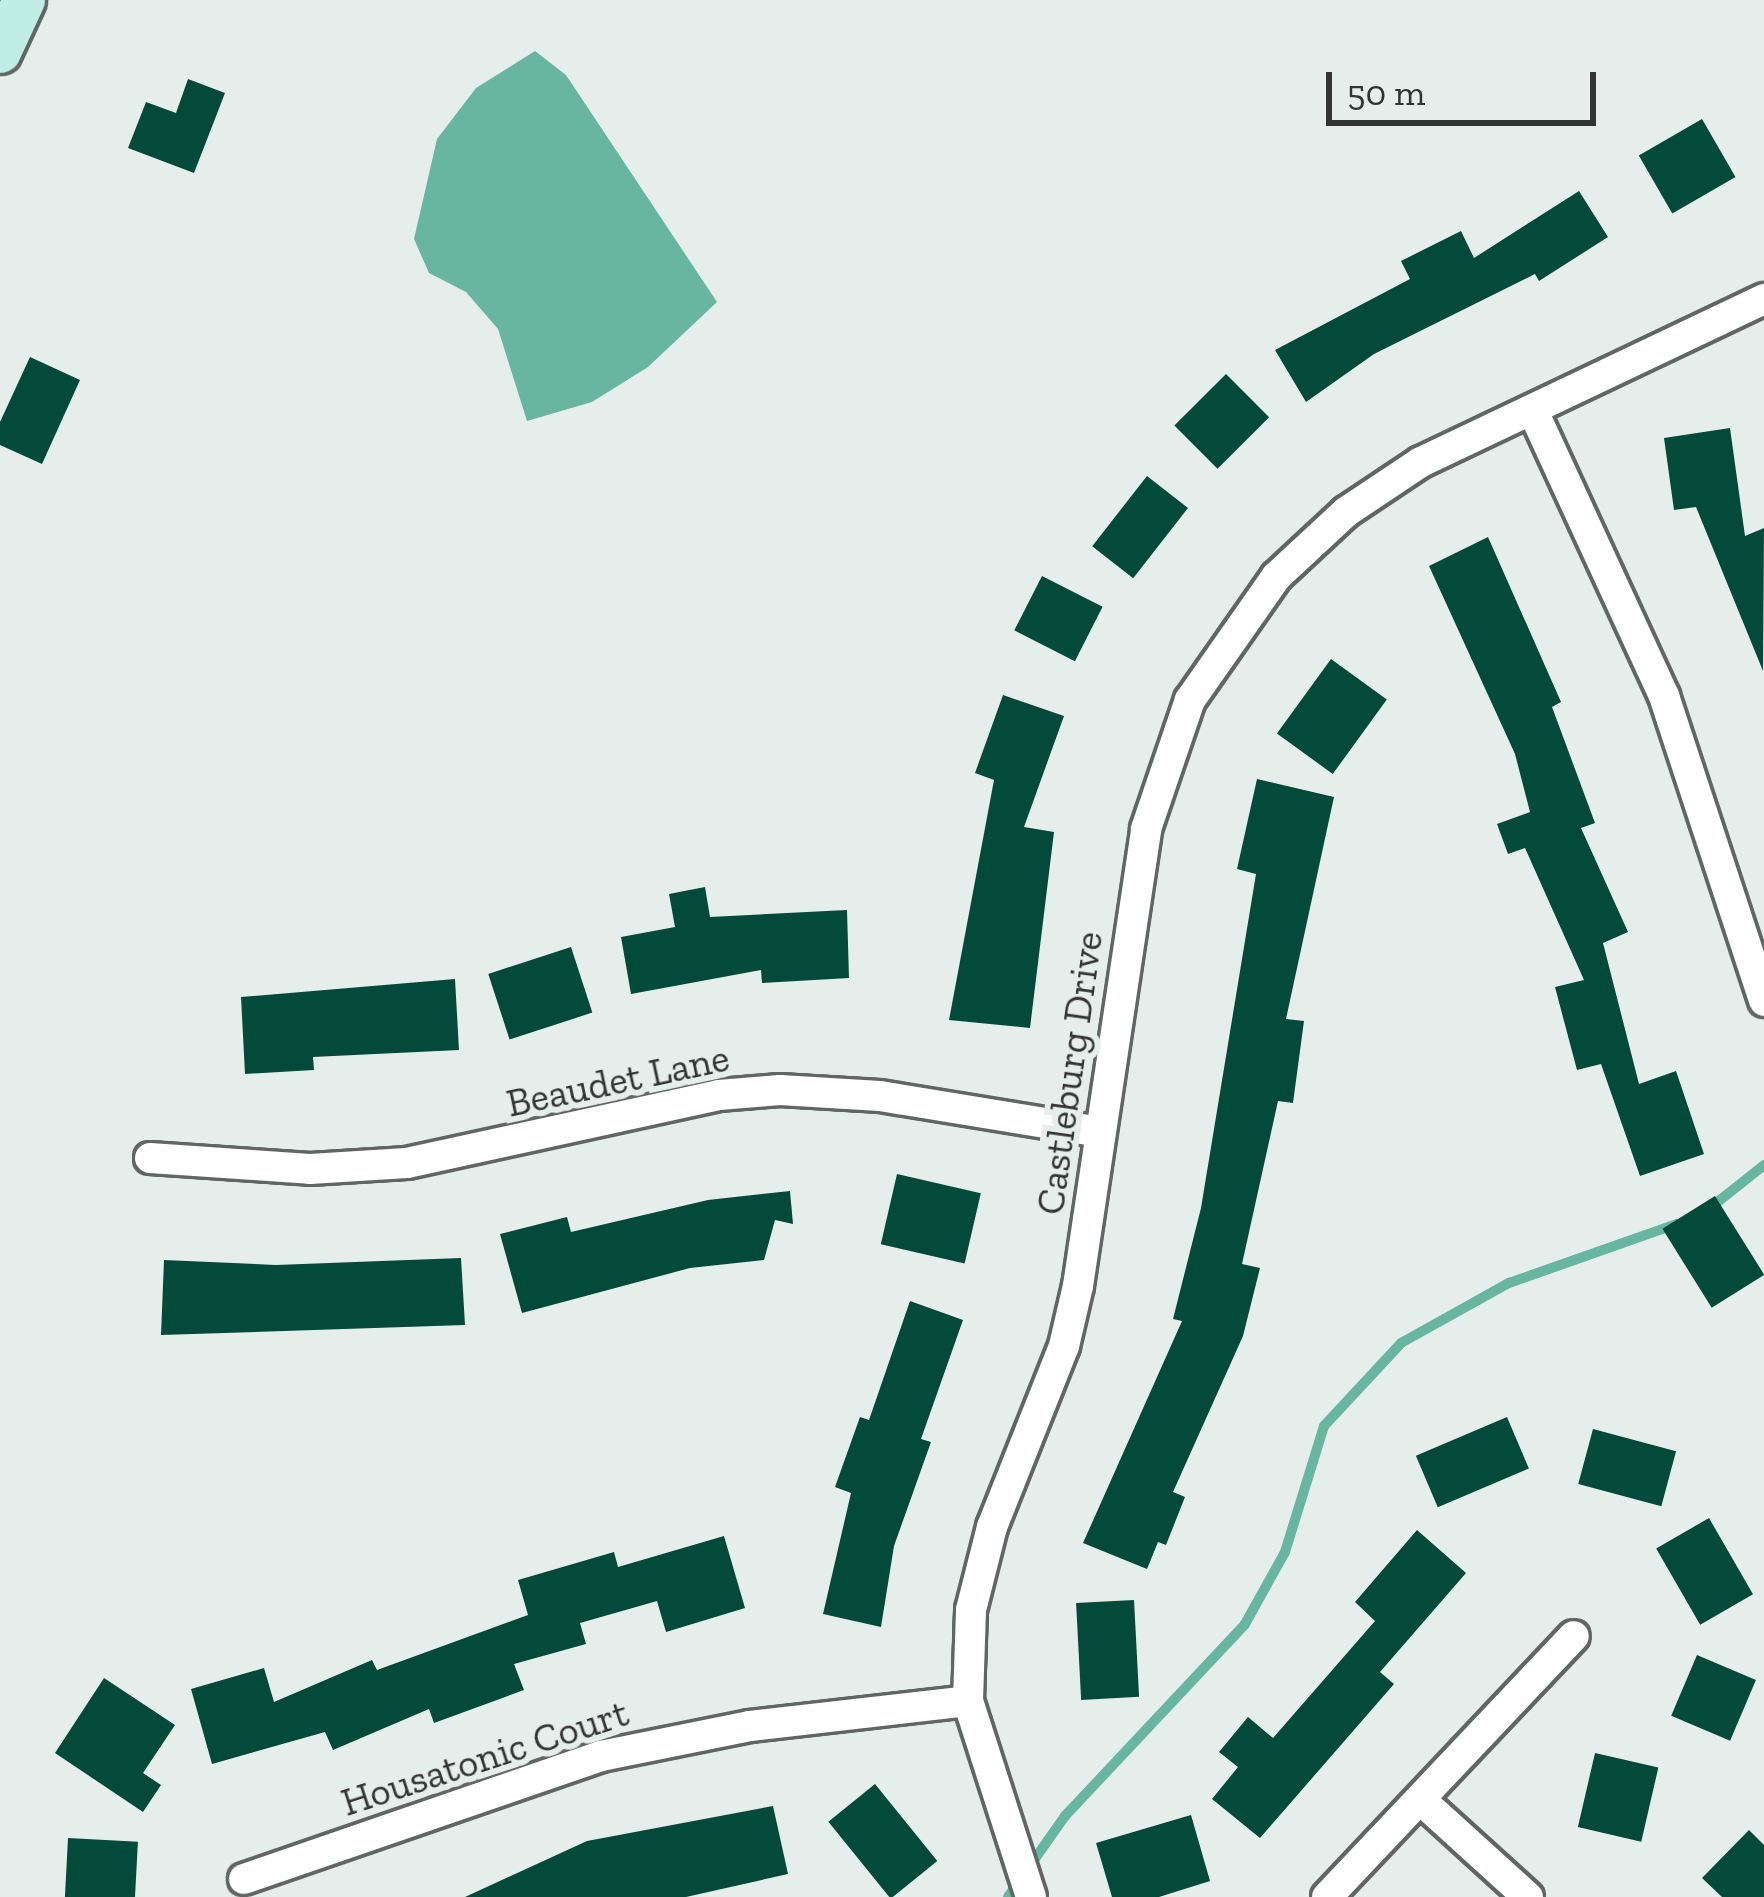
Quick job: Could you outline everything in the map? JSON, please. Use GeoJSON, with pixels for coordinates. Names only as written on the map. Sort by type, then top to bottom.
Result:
{"type":"FeatureCollection","features":[{"type":"Feature","properties":{"kind":"street"},"geometry":{"type":"LineString","coordinates":[[0,52],[24,0]]}},
{"type":"Feature","properties":{"kind":"street","name":"Castleburg Drive"},"geometry":{"type":"LineString","coordinates":[[1031,1897],[968,1701],[980,1570],[1064,1346],[1146,829],[1190,700],[1276,577],[1346,512],[1420,462],[1764,298]]}},
{"type":"Feature","properties":{"kind":"street"},"geometry":{"type":"LineString","coordinates":[[1533,411],[1664,696],[1764,1001]]}},
{"type":"Feature","properties":{"kind":"street","name":"Beaudet Lane"},"geometry":{"type":"LineString","coordinates":[[150,1158],[310,1169],[407,1163],[719,1095],[780,1090],[880,1096],[1100,1132]]}},
{"type":"Feature","properties":{"kind":"street"},"geometry":{"type":"LineString","coordinates":[[1327,1897],[1574,1636]]}},
{"type":"Feature","properties":{"kind":"street","name":"Housatonic Court"},"geometry":{"type":"LineString","coordinates":[[244,1879],[601,1756],[750,1726],[968,1701]]}},
{"type":"Feature","properties":{"kind":"street"},"geometry":{"type":"LineString","coordinates":[[1421,1802],[1528,1897]]}},
{"type":"Feature","properties":{"kind":"shaded area"},"geometry":{"type":"Polygon","coordinates":[[[535,51],[566,75],[717,302],[648,367],[592,402],[527,421],[498,329],[466,292],[429,273],[414,239],[437,139],[476,88],[535,51]]]}},
{"type":"Feature","properties":{"kind":"building"},"geometry":{"type":"Polygon","coordinates":[[[188,79],[225,93],[194,173],[128,148],[146,102],[176,113],[188,79]]]}},
{"type":"Feature","properties":{"kind":"building"},"geometry":{"type":"Polygon","coordinates":[[[1702,119],[1736,177],[1672,214],[1639,156],[1702,119]]]}},
{"type":"Feature","properties":{"kind":"building"},"geometry":{"type":"Polygon","coordinates":[[[1579,191],[1608,237],[1539,281],[1535,274],[1374,354],[1306,402],[1275,350],[1410,279],[1401,261],[1461,231],[1474,258],[1579,191]]]}},
{"type":"Feature","properties":{"kind":"building"},"geometry":{"type":"Polygon","coordinates":[[[30,357],[80,380],[42,464],[0,445],[0,422],[30,357]]]}},
{"type":"Feature","properties":{"kind":"building"},"geometry":{"type":"Polygon","coordinates":[[[1226,374],[1269,417],[1218,469],[1174,426],[1226,374]]]}},
{"type":"Feature","properties":{"kind":"building"},"geometry":{"type":"Polygon","coordinates":[[[1730,428],[1745,536],[1764,528],[1763,671],[1696,507],[1674,510],[1664,438],[1730,428]]]}},
{"type":"Feature","properties":{"kind":"building"},"geometry":{"type":"Polygon","coordinates":[[[1147,476],[1188,508],[1133,578],[1092,546],[1147,476]]]}},
{"type":"Feature","properties":{"kind":"building"},"geometry":{"type":"Polygon","coordinates":[[[1488,537],[1561,702],[1552,707],[1595,823],[1581,828],[1628,932],[1603,943],[1639,1084],[1676,1071],[1704,1154],[1640,1176],[1601,1064],[1577,1070],[1555,987],[1584,980],[1525,848],[1508,854],[1497,824],[1530,812],[1515,754],[1429,566],[1488,537]]]}},
{"type":"Feature","properties":{"kind":"building"},"geometry":{"type":"Polygon","coordinates":[[[1042,576],[1103,607],[1075,661],[1014,630],[1042,576]]]}},
{"type":"Feature","properties":{"kind":"building"},"geometry":{"type":"Polygon","coordinates":[[[1331,659],[1387,700],[1333,774],[1277,733],[1331,659]]]}},
{"type":"Feature","properties":{"kind":"building"},"geometry":{"type":"Polygon","coordinates":[[[1003,695],[1064,716],[1024,827],[1054,832],[1030,1028],[949,1020],[994,780],[975,773],[1003,695]]]}},
{"type":"Feature","properties":{"kind":"building"},"geometry":{"type":"Polygon","coordinates":[[[1257,779],[1334,797],[1286,1019],[1304,1021],[1293,1103],[1278,1101],[1242,1264],[1260,1268],[1243,1336],[1173,1492],[1185,1497],[1166,1545],[1158,1542],[1147,1569],[1083,1543],[1182,1321],[1173,1319],[1201,1208],[1256,874],[1237,869],[1257,779]]]}},
{"type":"Feature","properties":{"kind":"building"},"geometry":{"type":"Polygon","coordinates":[[[705,887],[710,917],[847,910],[849,978],[762,983],[761,970],[631,994],[621,937],[675,927],[669,894],[705,887]]]}},
{"type":"Feature","properties":{"kind":"building"},"geometry":{"type":"Polygon","coordinates":[[[571,947],[592,1013],[510,1040],[488,974],[571,947]]]}},
{"type":"Feature","properties":{"kind":"building"},"geometry":{"type":"Polygon","coordinates":[[[455,979],[459,1050],[313,1057],[314,1070],[245,1074],[241,997],[455,979]]]}},
{"type":"Feature","properties":{"kind":"building"},"geometry":{"type":"Polygon","coordinates":[[[897,1174],[981,1193],[965,1264],[881,1244],[897,1174]]]}},
{"type":"Feature","properties":{"kind":"building"},"geometry":{"type":"Polygon","coordinates":[[[790,1191],[793,1224],[775,1220],[764,1260],[690,1268],[522,1313],[500,1234],[567,1217],[571,1232],[708,1200],[790,1191]]]}},
{"type":"Feature","properties":{"kind":"building"},"geometry":{"type":"Polygon","coordinates":[[[1715,1196],[1764,1275],[1712,1308],[1662,1229],[1715,1196]]]}},
{"type":"Feature","properties":{"kind":"building"},"geometry":{"type":"Polygon","coordinates":[[[461,1258],[465,1325],[161,1335],[164,1260],[276,1265],[461,1258]]]}},
{"type":"Feature","properties":{"kind":"building"},"geometry":{"type":"Polygon","coordinates":[[[910,1301],[963,1320],[921,1439],[931,1442],[894,1546],[881,1627],[823,1614],[851,1493],[835,1487],[860,1417],[869,1420],[910,1301]]]}},
{"type":"Feature","properties":{"kind":"building"},"geometry":{"type":"Polygon","coordinates":[[[1507,1417],[1529,1469],[1438,1507],[1416,1456],[1507,1417]]]}},
{"type":"Feature","properties":{"kind":"building"},"geometry":{"type":"Polygon","coordinates":[[[1593,1429],[1676,1451],[1661,1506],[1578,1484],[1593,1429]]]}},
{"type":"Feature","properties":{"kind":"building"},"geometry":{"type":"Polygon","coordinates":[[[1709,1518],[1753,1594],[1700,1625],[1656,1548],[1709,1518]]]}},
{"type":"Feature","properties":{"kind":"building"},"geometry":{"type":"Polygon","coordinates":[[[1417,1530],[1466,1573],[1380,1672],[1394,1684],[1260,1838],[1212,1799],[1238,1767],[1219,1752],[1248,1717],[1273,1738],[1375,1621],[1355,1602],[1417,1530]]]}},
{"type":"Feature","properties":{"kind":"building"},"geometry":{"type":"Polygon","coordinates":[[[724,1536],[745,1608],[666,1632],[657,1601],[580,1623],[586,1644],[514,1664],[524,1690],[434,1723],[429,1709],[333,1750],[325,1732],[212,1764],[191,1689],[264,1668],[274,1702],[372,1660],[377,1670],[528,1615],[518,1580],[614,1552],[618,1567],[724,1536]]]}},
{"type":"Feature","properties":{"kind":"building"},"geometry":{"type":"Polygon","coordinates":[[[1134,1600],[1139,1697],[1081,1700],[1076,1603],[1134,1600]]]}},
{"type":"Feature","properties":{"kind":"building"},"geometry":{"type":"Polygon","coordinates":[[[1697,1655],[1756,1680],[1730,1741],[1671,1716],[1697,1655]]]}},
{"type":"Feature","properties":{"kind":"building"},"geometry":{"type":"Polygon","coordinates":[[[104,1678],[175,1725],[143,1773],[161,1785],[143,1812],[55,1753],[104,1678]]]}},
{"type":"Feature","properties":{"kind":"building"},"geometry":{"type":"Polygon","coordinates":[[[1595,1753],[1658,1768],[1641,1842],[1578,1827],[1595,1753]]]}},
{"type":"Feature","properties":{"kind":"building"},"geometry":{"type":"Polygon","coordinates":[[[875,1784],[937,1861],[889,1897],[828,1822],[875,1784]]]}},
{"type":"Feature","properties":{"kind":"building"},"geometry":{"type":"Polygon","coordinates":[[[773,1806],[788,1874],[686,1897],[465,1897],[587,1841],[773,1806]]]}},
{"type":"Feature","properties":{"kind":"building"},"geometry":{"type":"Polygon","coordinates":[[[1191,1815],[1210,1881],[1159,1897],[1112,1897],[1096,1843],[1191,1815]]]}},
{"type":"Feature","properties":{"kind":"building"},"geometry":{"type":"Polygon","coordinates":[[[1749,1830],[1764,1845],[1764,1897],[1722,1897],[1702,1878],[1749,1830]]]}},
{"type":"Feature","properties":{"kind":"building"},"geometry":{"type":"Polygon","coordinates":[[[68,1838],[138,1842],[135,1897],[65,1897],[68,1838]]]}},
{"type":"Feature","properties":{"kind":"waterway"},"geometry":{"type":"LineString","coordinates":[[1710,1208],[1764,1165]]}},
{"type":"Feature","properties":{"kind":"waterway"},"geometry":{"type":"LineString","coordinates":[[1008,1897],[1065,1816],[1245,1624],[1285,1552],[1324,1426],[1401,1343],[1509,1283],[1677,1224]]}}]}
